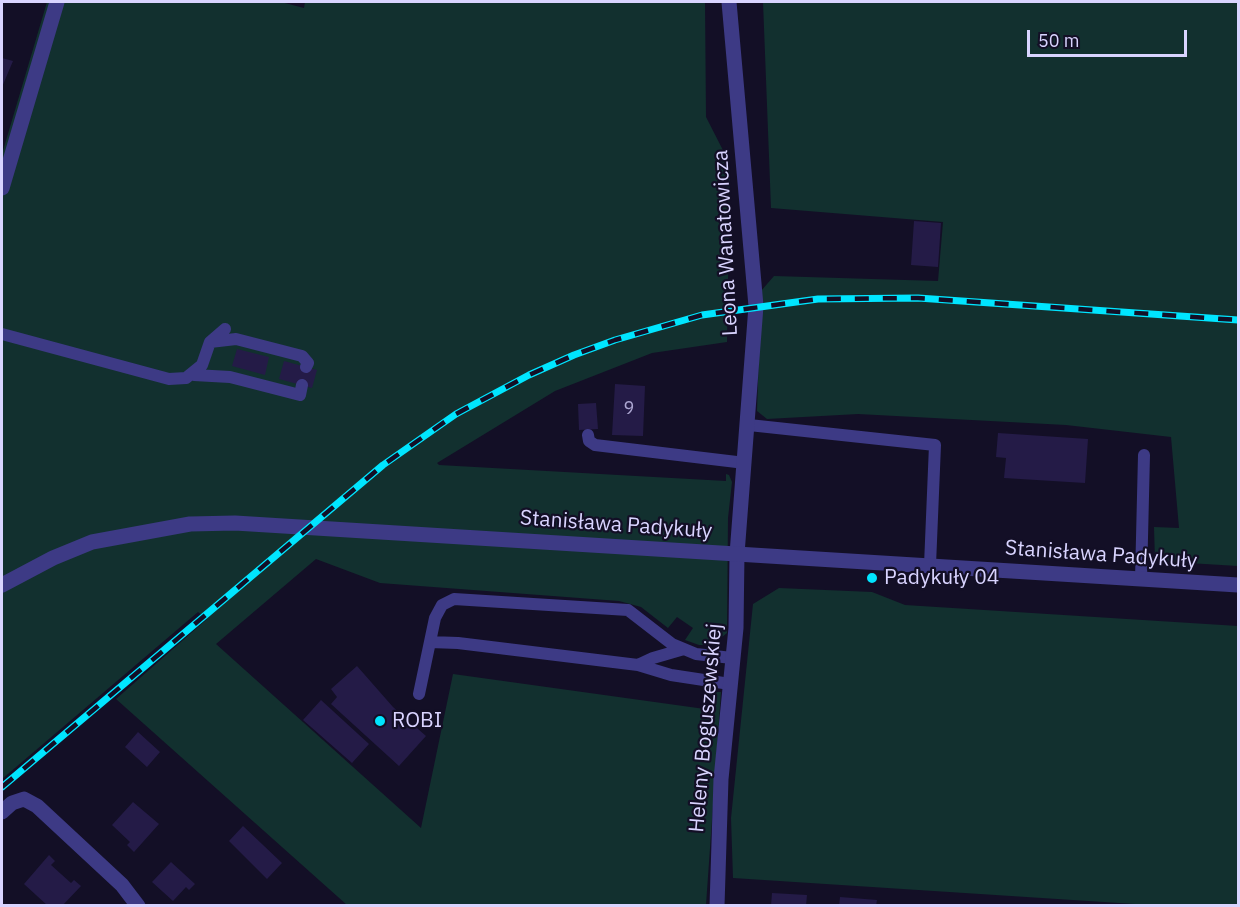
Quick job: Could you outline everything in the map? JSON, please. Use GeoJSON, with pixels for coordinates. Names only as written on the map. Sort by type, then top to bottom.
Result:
{"type":"FeatureCollection","features":[{"type":"Feature","properties":{"kind":"street"},"geometry":{"type":"LineString","coordinates":[[2,189],[6,159],[57,2]]}},
{"type":"Feature","properties":{"kind":"street","name":"Leona Wanatowicza"},"geometry":{"type":"LineString","coordinates":[[729,2],[756,306],[749,425],[737,554]]}},
{"type":"Feature","properties":{"kind":"street","name":"Stanisława Padykuły"},"geometry":{"type":"LineString","coordinates":[[2,585],[45,562],[92,542],[190,524],[280,524],[1239,585]]}},
{"type":"Feature","properties":{"kind":"street","name":"Heleny Boguszewskiej"},"geometry":{"type":"LineString","coordinates":[[717,906],[720,803],[732,658],[737,554]]}},
{"type":"Feature","properties":{"kind":"street"},"geometry":{"type":"LineString","coordinates":[[2,812],[12,803],[24,800],[37,806],[122,885],[138,906]]}},
{"type":"Feature","properties":{"kind":"lane"},"geometry":{"type":"LineString","coordinates":[[194,375],[202,365],[210,342],[225,329]]}},
{"type":"Feature","properties":{"kind":"lane"},"geometry":{"type":"LineString","coordinates":[[2,334],[169,379],[194,375],[230,377],[300,395],[302,385]]}},
{"type":"Feature","properties":{"kind":"lane"},"geometry":{"type":"LineString","coordinates":[[210,342],[236,339],[302,357],[308,363],[306,367]]}},
{"type":"Feature","properties":{"kind":"lane"},"geometry":{"type":"LineString","coordinates":[[749,425],[935,445],[930,566]]}},
{"type":"Feature","properties":{"kind":"lane"},"geometry":{"type":"LineString","coordinates":[[588,435],[589,441],[595,445],[745,464]]}},
{"type":"Feature","properties":{"kind":"lane"},"geometry":{"type":"LineString","coordinates":[[1142,579],[1144,455]]}},
{"type":"Feature","properties":{"kind":"lane"},"geometry":{"type":"LineString","coordinates":[[420,694],[435,618],[442,605],[454,599],[474,598],[628,610],[672,644],[696,654],[732,658]]}},
{"type":"Feature","properties":{"kind":"lane"},"geometry":{"type":"LineString","coordinates":[[430,642],[458,643],[638,665],[671,675],[730,684]]}},
{"type":"Feature","properties":{"kind":"lane"},"geometry":{"type":"LineString","coordinates":[[638,665],[684,649]]}},
{"type":"Feature","properties":{"kind":"green space"},"geometry":{"type":"Polygon","coordinates":[[[47,2],[281,2],[304,8],[305,2],[705,2],[706,117],[730,164],[727,342],[652,353],[555,391],[437,463],[439,465],[726,481],[726,474],[729,475],[732,482],[728,518],[727,633],[712,645],[699,645],[685,640],[693,628],[677,617],[668,628],[641,607],[619,601],[380,583],[316,559],[216,644],[421,828],[453,674],[712,710],[715,692],[721,692],[706,905],[347,905],[116,699],[207,619],[198,612],[2,779],[2,154],[47,2]]]}},
{"type":"Feature","properties":{"kind":"green space"},"geometry":{"type":"Polygon","coordinates":[[[763,2],[1238,2],[1238,566],[1155,561],[1154,527],[1179,528],[1171,437],[1066,425],[858,414],[767,419],[757,411],[761,291],[774,276],[938,281],[943,222],[771,208],[763,2]]]}},
{"type":"Feature","properties":{"kind":"green space"},"geometry":{"type":"Polygon","coordinates":[[[779,588],[872,592],[905,605],[1238,626],[1238,905],[1150,905],[733,878],[731,818],[753,604],[779,588]]]}},
{"type":"Feature","properties":{"kind":"building"},"geometry":{"type":"Polygon","coordinates":[[[2,58],[13,61],[2,87],[2,58]]]}},
{"type":"Feature","properties":{"kind":"building"},"geometry":{"type":"Polygon","coordinates":[[[914,221],[941,223],[938,267],[911,265],[914,221]]]}},
{"type":"Feature","properties":{"kind":"building"},"geometry":{"type":"Polygon","coordinates":[[[237,349],[269,357],[265,375],[232,366],[237,349]]]}},
{"type":"Feature","properties":{"kind":"building"},"geometry":{"type":"Polygon","coordinates":[[[284,361],[317,370],[312,388],[279,379],[284,361]]]}},
{"type":"Feature","properties":{"kind":"building"},"geometry":{"type":"Polygon","coordinates":[[[615,384],[645,386],[643,436],[612,435],[615,384]]]}},
{"type":"Feature","properties":{"kind":"building"},"geometry":{"type":"Polygon","coordinates":[[[596,403],[598,429],[579,430],[578,404],[596,403]]]}},
{"type":"Feature","properties":{"kind":"building"},"geometry":{"type":"Polygon","coordinates":[[[998,433],[1088,439],[1085,483],[1004,478],[1006,458],[996,457],[998,433]]]}},
{"type":"Feature","properties":{"kind":"building","name":"ROBI"},"geometry":{"type":"Polygon","coordinates":[[[357,666],[393,707],[426,736],[399,766],[331,704],[337,697],[331,689],[357,666]]]}},
{"type":"Feature","properties":{"kind":"building"},"geometry":{"type":"Polygon","coordinates":[[[321,700],[369,744],[352,763],[303,720],[321,700]]]}},
{"type":"Feature","properties":{"kind":"building"},"geometry":{"type":"Polygon","coordinates":[[[138,732],[160,752],[147,767],[125,747],[138,732]]]}},
{"type":"Feature","properties":{"kind":"building"},"geometry":{"type":"Polygon","coordinates":[[[133,802],[159,824],[134,852],[127,845],[130,842],[112,825],[133,802]]]}},
{"type":"Feature","properties":{"kind":"building"},"geometry":{"type":"Polygon","coordinates":[[[243,826],[282,863],[267,879],[229,841],[243,826]]]}},
{"type":"Feature","properties":{"kind":"building"},"geometry":{"type":"Polygon","coordinates":[[[49,855],[55,861],[51,865],[71,883],[74,880],[81,886],[62,906],[48,906],[24,884],[49,855]]]}},
{"type":"Feature","properties":{"kind":"building"},"geometry":{"type":"Polygon","coordinates":[[[171,862],[195,884],[189,890],[186,887],[173,901],[152,882],[171,862]]]}},
{"type":"Feature","properties":{"kind":"building"},"geometry":{"type":"Polygon","coordinates":[[[772,893],[807,895],[806,906],[771,906],[772,893]]]}},
{"type":"Feature","properties":{"kind":"building"},"geometry":{"type":"Polygon","coordinates":[[[840,897],[877,900],[876,906],[839,906],[840,897]]]}},
{"type":"Feature","properties":{"kind":"railway"},"geometry":{"type":"LineString","coordinates":[[2,787],[383,465],[456,414],[529,375],[574,355],[615,340],[702,315],[818,299],[918,298],[1238,320]]}},
{"type":"Feature","properties":{"kind":"place","name":"Padykuły 04"},"geometry":{"type":"Point","coordinates":[872,578]}},
{"type":"Feature","properties":{"kind":"place","name":"ROBI"},"geometry":{"type":"Point","coordinates":[380,721]}}]}
